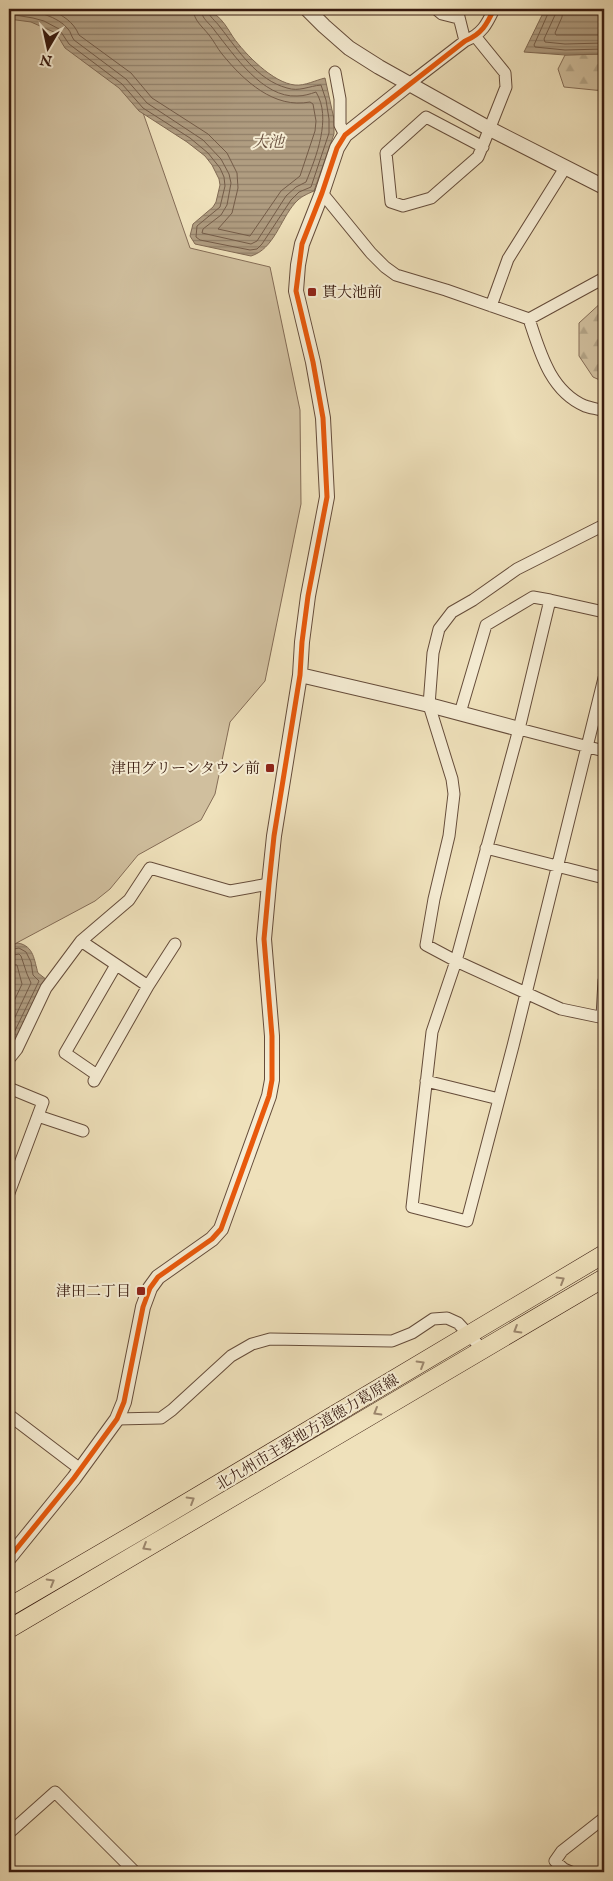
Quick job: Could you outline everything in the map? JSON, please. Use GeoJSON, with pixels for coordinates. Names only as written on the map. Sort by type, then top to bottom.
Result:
{"type":"FeatureCollection","features":[{"type":"Feature","properties":{"kind":"main road","name":"北九州市主要地方道徳力葛原線"},"geometry":{"type":"LineString","coordinates":[[9,1607],[604,1254]]}},
{"type":"Feature","properties":{"kind":"main road","name":"北九州市主要地方道徳力葛原線"},"geometry":{"type":"LineString","coordinates":[[9,1629],[604,1278]]}},
{"type":"Feature","properties":{"kind":"street"},"geometry":{"type":"LineString","coordinates":[[307,9],[349,48],[409,84],[490,129],[604,187]]}},
{"type":"Feature","properties":{"kind":"street"},"geometry":{"type":"LineString","coordinates":[[436,9],[442,14],[457,13],[470,38],[505,73],[506,87],[483,147],[478,157],[431,198],[403,206],[391,202],[386,153],[426,117],[483,147]]}},
{"type":"Feature","properties":{"kind":"street"},"geometry":{"type":"LineString","coordinates":[[9,1558],[117,1419],[124,1402],[142,1315],[150,1288],[158,1277],[212,1239],[221,1229],[269,1096],[272,1080],[272,1036],[264,940],[269,884],[285,760],[300,675],[308,596],[327,497],[323,418],[296,291],[302,244],[344,136],[409,84],[486,27],[494,9]]}},
{"type":"Feature","properties":{"kind":"street"},"geometry":{"type":"LineString","coordinates":[[335,72],[340,98],[340,126],[344,136]]}},
{"type":"Feature","properties":{"kind":"street"},"geometry":{"type":"LineString","coordinates":[[491,306],[508,259],[564,168]]}},
{"type":"Feature","properties":{"kind":"street"},"geometry":{"type":"LineString","coordinates":[[322,194],[385,267],[396,275],[529,319],[604,278]]}},
{"type":"Feature","properties":{"kind":"street"},"geometry":{"type":"LineString","coordinates":[[529,319],[544,363],[564,392],[584,406],[604,411]]}},
{"type":"Feature","properties":{"kind":"street"},"geometry":{"type":"LineString","coordinates":[[604,525],[517,569],[473,600],[452,612],[439,629],[435,645],[429,705],[452,779],[454,794],[449,836],[434,899],[426,945],[456,961],[560,1009],[603,1018],[604,985]]}},
{"type":"Feature","properties":{"kind":"street"},"geometry":{"type":"LineString","coordinates":[[460,713],[486,624],[533,597],[604,612]]}},
{"type":"Feature","properties":{"kind":"street"},"geometry":{"type":"LineString","coordinates":[[550,600],[519,729],[456,961],[432,1032],[412,1207],[466,1221],[499,1099],[604,678]]}},
{"type":"Feature","properties":{"kind":"street"},"geometry":{"type":"LineString","coordinates":[[300,675],[429,705],[604,751]]}},
{"type":"Feature","properties":{"kind":"street"},"geometry":{"type":"LineString","coordinates":[[486,848],[604,878]]}},
{"type":"Feature","properties":{"kind":"street"},"geometry":{"type":"LineString","coordinates":[[9,1059],[17,1050],[46,988],[81,941],[129,900],[150,868],[230,892],[269,884]]}},
{"type":"Feature","properties":{"kind":"street"},"geometry":{"type":"LineString","coordinates":[[81,941],[148,986]]}},
{"type":"Feature","properties":{"kind":"street"},"geometry":{"type":"LineString","coordinates":[[116,965],[65,1053],[95,1078],[148,986],[175,944]]}},
{"type":"Feature","properties":{"kind":"street"},"geometry":{"type":"LineString","coordinates":[[426,1081],[499,1099]]}},
{"type":"Feature","properties":{"kind":"street"},"geometry":{"type":"LineString","coordinates":[[9,1088],[43,1102],[9,1193]]}},
{"type":"Feature","properties":{"kind":"street"},"geometry":{"type":"LineString","coordinates":[[38,1116],[83,1132]]}},
{"type":"Feature","properties":{"kind":"street"},"geometry":{"type":"LineString","coordinates":[[117,1419],[160,1418],[172,1410],[231,1356],[252,1344],[270,1339],[392,1341],[412,1333],[434,1320],[447,1318],[458,1323],[483,1350]]}},
{"type":"Feature","properties":{"kind":"street"},"geometry":{"type":"LineString","coordinates":[[9,1415],[80,1469]]}},
{"type":"Feature","properties":{"kind":"street"},"geometry":{"type":"LineString","coordinates":[[9,1833],[55,1792],[135,1872]]}},
{"type":"Feature","properties":{"kind":"street"},"geometry":{"type":"LineString","coordinates":[[571,1872],[555,1861],[562,1851],[604,1818]]}},
{"type":"Feature","properties":{"kind":"green space"},"geometry":{"type":"Polygon","coordinates":[[[9,9],[107,9],[190,248],[270,267],[300,410],[301,504],[265,681],[230,722],[215,794],[201,820],[138,855],[110,889],[95,901],[9,947],[9,9]]]}},
{"type":"Feature","properties":{"kind":"green space"},"geometry":{"type":"Polygon","coordinates":[[[604,54],[604,91],[564,87],[558,69],[565,55],[604,54]]]}},
{"type":"Feature","properties":{"kind":"green space"},"geometry":{"type":"Polygon","coordinates":[[[604,300],[604,382],[593,377],[579,356],[579,323],[604,300]]]}},
{"type":"Feature","properties":{"kind":"water","name":"大池"},"geometry":{"type":"Polygon","coordinates":[[[9,9],[203,9],[217,16],[260,67],[278,79],[299,85],[325,78],[334,119],[334,134],[314,191],[297,201],[271,241],[259,252],[251,256],[195,244],[190,236],[193,224],[213,207],[220,185],[212,165],[205,156],[139,111],[119,88],[65,48],[56,33],[31,22],[9,19],[9,9]]]}},
{"type":"Feature","properties":{"kind":"water"},"geometry":{"type":"Polygon","coordinates":[[[545,9],[604,9],[604,54],[565,55],[524,52],[545,9]]]}},
{"type":"Feature","properties":{"kind":"water"},"geometry":{"type":"Polygon","coordinates":[[[18,943],[30,950],[38,973],[47,980],[9,1052],[9,946],[18,943]]]}},
{"type":"Feature","properties":{"kind":"cycle path"},"geometry":{"type":"LineString","coordinates":[[9,1558],[74,1478],[117,1419],[124,1402],[143,1307],[150,1288],[158,1277],[212,1239],[221,1229],[269,1096],[272,1080],[272,1036],[264,939],[269,884],[274,836],[300,675],[308,596],[327,497],[323,418],[313,362],[296,291],[302,244],[337,148],[345,135],[465,41],[480,32],[494,9]]}},
{"type":"Feature","properties":{"kind":"place","name":"貫大池前"},"geometry":{"type":"Point","coordinates":[312,292]}},
{"type":"Feature","properties":{"kind":"place","name":"津田グリーンタウン前"},"geometry":{"type":"Point","coordinates":[270,768]}},
{"type":"Feature","properties":{"kind":"place","name":"津田二丁目"},"geometry":{"type":"Point","coordinates":[141,1291]}}]}
